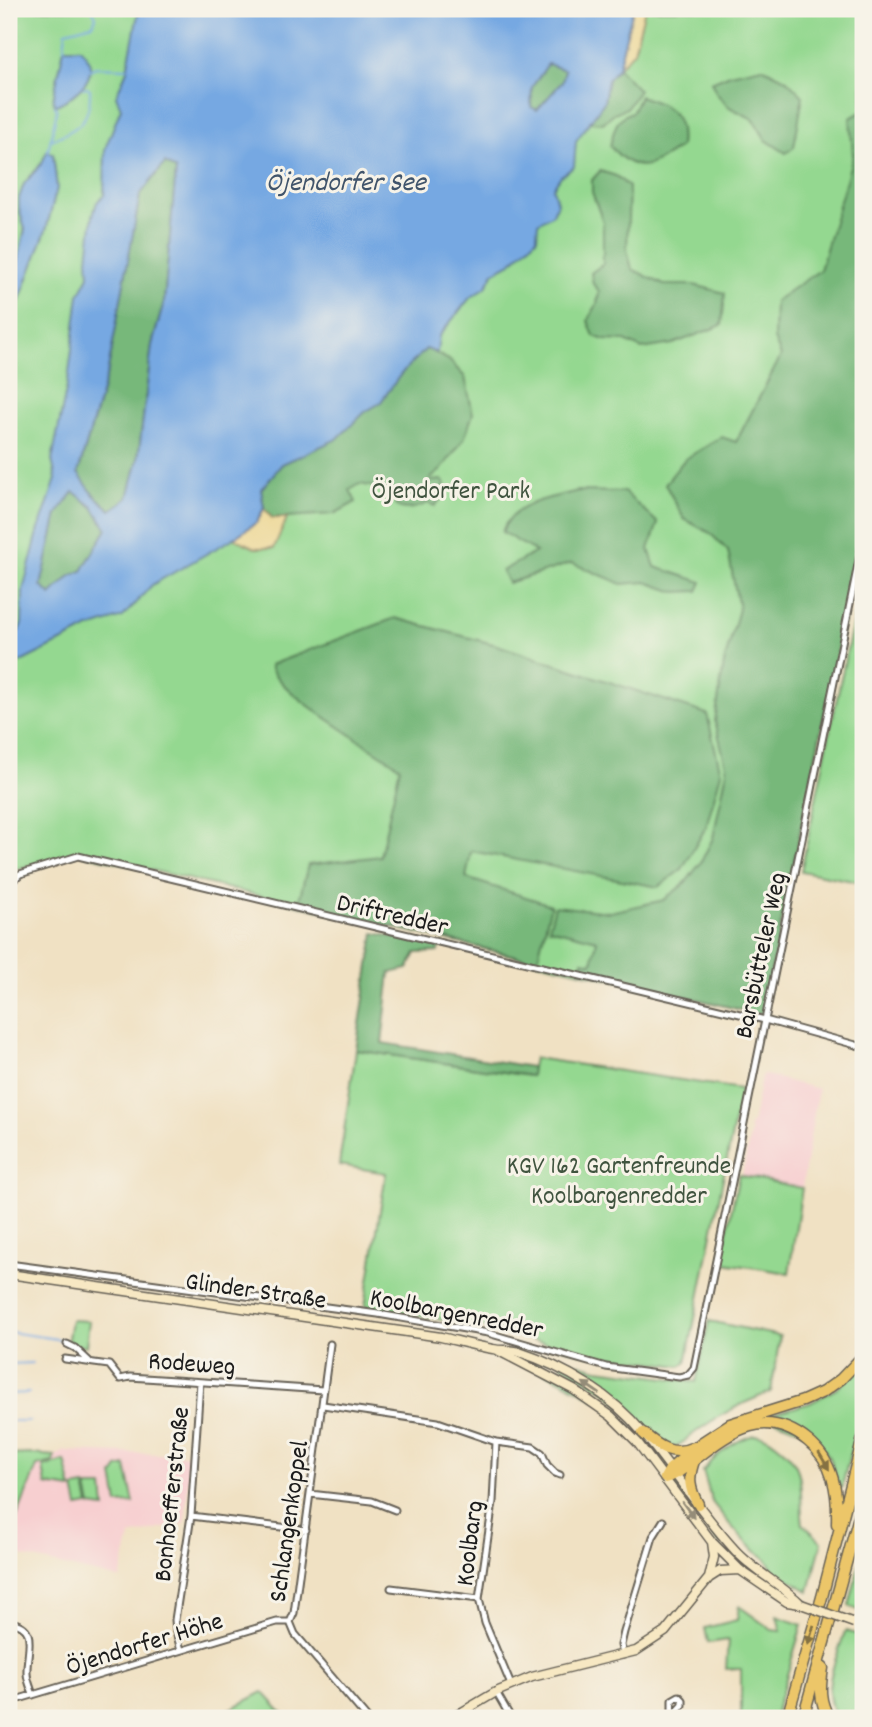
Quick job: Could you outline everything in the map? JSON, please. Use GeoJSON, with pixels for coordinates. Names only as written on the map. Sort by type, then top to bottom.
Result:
{"type":"FeatureCollection","features":[{"type":"Feature","properties":{"kind":"highway"},"geometry":{"type":"LineString","coordinates":[[643,1433],[659,1446],[672,1451],[685,1451],[738,1420],[813,1397],[841,1379],[863,1356]]}},
{"type":"Feature","properties":{"kind":"highway"},"geometry":{"type":"LineString","coordinates":[[670,1474],[722,1438],[754,1425],[777,1426],[803,1437],[826,1461],[835,1486],[836,1546]]}},
{"type":"Feature","properties":{"kind":"highway"},"geometry":{"type":"LineString","coordinates":[[787,1718],[836,1546],[863,1438]]}},
{"type":"Feature","properties":{"kind":"highway"},"geometry":{"type":"LineString","coordinates":[[670,1474],[701,1443]]}},
{"type":"Feature","properties":{"kind":"highway"},"geometry":{"type":"LineString","coordinates":[[695,1459],[690,1481],[698,1504]]}},
{"type":"Feature","properties":{"kind":"highway"},"geometry":{"type":"LineString","coordinates":[[803,1718],[863,1502]]}},
{"type":"Feature","properties":{"kind":"highway"},"geometry":{"type":"LineString","coordinates":[[827,1639],[820,1692],[823,1708],[829,1718]]}},
{"type":"Feature","properties":{"kind":"main road","name":"Glinder Straße"},"geometry":{"type":"LineString","coordinates":[[9,1275],[386,1328],[497,1350],[574,1390],[611,1416],[670,1474],[755,1570],[801,1604]]}},
{"type":"Feature","properties":{"kind":"main road","name":"Glinder Straße"},"geometry":{"type":"LineString","coordinates":[[497,1350],[508,1349],[520,1353],[576,1378],[619,1409],[643,1433],[712,1542],[740,1570],[787,1602],[801,1604],[863,1626]]}},
{"type":"Feature","properties":{"kind":"main road"},"geometry":{"type":"LineString","coordinates":[[709,1578],[714,1557],[712,1542]]}},
{"type":"Feature","properties":{"kind":"main road"},"geometry":{"type":"LineString","coordinates":[[712,1565],[734,1549]]}},
{"type":"Feature","properties":{"kind":"main road"},"geometry":{"type":"LineString","coordinates":[[720,1571],[727,1556]]}},
{"type":"Feature","properties":{"kind":"main road"},"geometry":{"type":"LineString","coordinates":[[452,1718],[511,1685],[536,1676],[636,1651],[665,1632],[709,1578],[720,1571],[740,1570]]}},
{"type":"Feature","properties":{"kind":"street","name":"Barsbütteler Weg"},"geometry":{"type":"LineString","coordinates":[[688,1375],[694,1368],[863,540]]}},
{"type":"Feature","properties":{"kind":"street","name":"Driftredder"},"geometry":{"type":"LineString","coordinates":[[9,951],[10,886],[14,878],[78,856],[243,898],[765,1020],[863,1047]]}},
{"type":"Feature","properties":{"kind":"street","name":"Koolbargenredder"},"geometry":{"type":"LineString","coordinates":[[9,1264],[378,1314],[488,1333],[606,1367],[680,1377],[688,1375]]}},
{"type":"Feature","properties":{"kind":"street"},"geometry":{"type":"LineString","coordinates":[[67,1344],[90,1363]]}},
{"type":"Feature","properties":{"kind":"street","name":"Schlangenkoppel"},"geometry":{"type":"LineString","coordinates":[[330,1344],[306,1531],[294,1613],[290,1622],[295,1634],[367,1718]]}},
{"type":"Feature","properties":{"kind":"street","name":"Rodeweg"},"geometry":{"type":"LineString","coordinates":[[65,1359],[109,1365],[120,1378],[323,1390]]}},
{"type":"Feature","properties":{"kind":"street","name":"Bonhoefferstraße"},"geometry":{"type":"LineString","coordinates":[[181,1650],[176,1620],[191,1516],[200,1382]]}},
{"type":"Feature","properties":{"kind":"street"},"geometry":{"type":"LineString","coordinates":[[323,1405],[438,1422],[496,1442],[538,1449],[547,1465],[560,1475]]}},
{"type":"Feature","properties":{"kind":"street","name":"Koolbarg"},"geometry":{"type":"LineString","coordinates":[[496,1442],[495,1478],[479,1599],[485,1623],[511,1685]]}},
{"type":"Feature","properties":{"kind":"street"},"geometry":{"type":"LineString","coordinates":[[310,1494],[372,1501],[395,1510]]}},
{"type":"Feature","properties":{"kind":"street"},"geometry":{"type":"LineString","coordinates":[[191,1516],[306,1531]]}},
{"type":"Feature","properties":{"kind":"street"},"geometry":{"type":"LineString","coordinates":[[623,1655],[621,1646],[624,1632],[653,1537],[663,1521]]}},
{"type":"Feature","properties":{"kind":"street"},"geometry":{"type":"LineString","coordinates":[[391,1588],[479,1599]]}},
{"type":"Feature","properties":{"kind":"street"},"geometry":{"type":"LineString","coordinates":[[9,1622],[23,1625],[29,1633],[26,1675],[33,1695]]}},
{"type":"Feature","properties":{"kind":"street","name":"Öjendorfer Höhe"},"geometry":{"type":"LineString","coordinates":[[9,1702],[277,1622],[290,1622]]}},
{"type":"Feature","properties":{"kind":"street"},"geometry":{"type":"LineString","coordinates":[[496,1692],[511,1718]]}},
{"type":"Feature","properties":{"kind":"shaded area"},"geometry":{"type":"Polygon","coordinates":[[[762,1074],[818,1089],[802,1188],[742,1176],[750,1124],[762,1074]]]}},
{"type":"Feature","properties":{"kind":"shaded area"},"geometry":{"type":"Polygon","coordinates":[[[64,1451],[190,1455],[185,1523],[130,1536],[120,1579],[9,1553],[13,1527],[37,1466],[53,1462],[55,1456],[64,1451]]]}},
{"type":"Feature","properties":{"kind":"green space","name":"Öjendorfer Park"},"geometry":{"type":"Polygon","coordinates":[[[9,9],[863,9],[863,530],[763,1011],[758,1014],[79,853],[9,871],[9,328],[46,230],[57,188],[53,154],[24,184],[19,209],[25,228],[9,301],[9,9]]]}},
{"type":"Feature","properties":{"kind":"green space"},"geometry":{"type":"Polygon","coordinates":[[[548,64],[565,70],[562,82],[537,110],[531,107],[532,87],[548,64]]]}},
{"type":"Feature","properties":{"kind":"green space"},"geometry":{"type":"Polygon","coordinates":[[[762,67],[786,79],[803,96],[794,147],[786,153],[766,140],[753,119],[729,107],[717,94],[711,82],[730,74],[762,67]]]}},
{"type":"Feature","properties":{"kind":"green space"},"geometry":{"type":"Polygon","coordinates":[[[618,68],[639,90],[627,108],[614,113],[603,123],[589,122],[604,102],[608,79],[618,68]]]}},
{"type":"Feature","properties":{"kind":"green space"},"geometry":{"type":"Polygon","coordinates":[[[640,96],[659,103],[672,113],[680,126],[681,135],[680,147],[660,160],[644,166],[628,162],[610,146],[619,121],[632,112],[640,96]]]}},
{"type":"Feature","properties":{"kind":"green space"},"geometry":{"type":"Polygon","coordinates":[[[863,111],[863,528],[763,1011],[758,1014],[580,971],[583,961],[592,963],[597,940],[549,928],[555,906],[610,912],[664,900],[686,882],[701,862],[713,838],[727,770],[715,721],[724,663],[739,609],[728,551],[710,533],[684,519],[665,484],[685,459],[722,437],[736,442],[781,356],[774,339],[775,301],[820,270],[853,156],[850,118],[863,111]]]}},
{"type":"Feature","properties":{"kind":"green space"},"geometry":{"type":"Polygon","coordinates":[[[165,163],[176,170],[164,302],[152,345],[138,459],[128,498],[111,510],[94,495],[78,474],[108,370],[140,195],[165,163]]]}},
{"type":"Feature","properties":{"kind":"green space"},"geometry":{"type":"Polygon","coordinates":[[[600,171],[616,176],[629,187],[627,250],[632,269],[664,285],[694,285],[725,293],[722,325],[673,344],[642,349],[625,341],[604,340],[594,336],[588,321],[597,304],[599,291],[593,284],[591,273],[603,264],[603,222],[592,192],[592,180],[600,171]]]}},
{"type":"Feature","properties":{"kind":"green space"},"geometry":{"type":"Polygon","coordinates":[[[426,348],[449,360],[465,377],[473,414],[464,439],[441,470],[430,479],[442,480],[445,484],[435,506],[428,503],[416,508],[403,508],[395,505],[395,500],[403,490],[360,484],[350,490],[356,502],[334,514],[272,518],[264,508],[261,489],[282,464],[337,439],[365,412],[380,403],[401,374],[426,348]]]}},
{"type":"Feature","properties":{"kind":"green space"},"geometry":{"type":"Polygon","coordinates":[[[578,491],[624,492],[658,523],[649,549],[655,567],[702,582],[698,591],[675,592],[646,582],[622,584],[572,563],[508,583],[502,571],[536,552],[502,532],[507,522],[523,508],[534,503],[578,491]]]}},
{"type":"Feature","properties":{"kind":"green space"},"geometry":{"type":"Polygon","coordinates":[[[74,492],[93,507],[107,529],[82,571],[69,577],[51,595],[41,586],[57,514],[74,492]]]}},
{"type":"Feature","properties":{"kind":"green space"},"geometry":{"type":"Polygon","coordinates":[[[863,573],[863,883],[801,871],[863,573]]]}},
{"type":"Feature","properties":{"kind":"green space"},"geometry":{"type":"Polygon","coordinates":[[[395,618],[497,645],[707,714],[721,773],[706,827],[682,869],[658,887],[471,851],[466,878],[551,905],[537,961],[298,904],[308,865],[380,856],[400,767],[306,704],[276,676],[270,665],[395,618]]]}},
{"type":"Feature","properties":{"kind":"green space"},"geometry":{"type":"Polygon","coordinates":[[[374,933],[440,946],[438,952],[416,953],[408,969],[390,973],[382,1043],[532,1067],[531,1076],[356,1050],[374,933]]]}},
{"type":"Feature","properties":{"kind":"green space","name":"KGV 162 Gartenfreunde Koolbargenredder"},"geometry":{"type":"Polygon","coordinates":[[[356,1050],[530,1076],[534,1058],[741,1089],[686,1363],[680,1366],[588,1355],[494,1329],[365,1306],[386,1173],[339,1165],[356,1050]]]}},
{"type":"Feature","properties":{"kind":"green space"},"geometry":{"type":"Polygon","coordinates":[[[739,1175],[802,1188],[789,1273],[724,1263],[721,1260],[739,1175]]]}},
{"type":"Feature","properties":{"kind":"green space"},"geometry":{"type":"Polygon","coordinates":[[[71,1320],[89,1321],[86,1346],[67,1344],[71,1320]]]}},
{"type":"Feature","properties":{"kind":"green space"},"geometry":{"type":"Polygon","coordinates":[[[709,1321],[780,1336],[771,1392],[721,1416],[675,1448],[658,1441],[606,1392],[560,1364],[562,1359],[598,1369],[696,1382],[709,1321]]]}},
{"type":"Feature","properties":{"kind":"green space"},"geometry":{"type":"Polygon","coordinates":[[[509,1353],[554,1371],[594,1395],[630,1425],[662,1461],[602,1402],[509,1353]]]}},
{"type":"Feature","properties":{"kind":"green space"},"geometry":{"type":"Polygon","coordinates":[[[863,1361],[863,1399],[842,1487],[839,1488],[830,1461],[819,1443],[801,1430],[774,1420],[770,1414],[810,1403],[838,1388],[863,1361]]]}},
{"type":"Feature","properties":{"kind":"green space"},"geometry":{"type":"Polygon","coordinates":[[[754,1435],[770,1439],[795,1463],[800,1482],[803,1524],[822,1542],[809,1591],[774,1571],[712,1502],[703,1471],[726,1449],[754,1435]]]}},
{"type":"Feature","properties":{"kind":"green space"},"geometry":{"type":"Polygon","coordinates":[[[9,1455],[55,1456],[53,1462],[37,1466],[13,1527],[9,1528],[9,1455]]]}},
{"type":"Feature","properties":{"kind":"green space"},"geometry":{"type":"Polygon","coordinates":[[[65,1461],[72,1489],[46,1485],[43,1467],[65,1461]]]}},
{"type":"Feature","properties":{"kind":"green space"},"geometry":{"type":"Polygon","coordinates":[[[126,1466],[134,1503],[118,1504],[113,1475],[118,1468],[126,1466]]]}},
{"type":"Feature","properties":{"kind":"green space"},"geometry":{"type":"Polygon","coordinates":[[[673,1478],[719,1537],[722,1547],[677,1489],[673,1478]]]}},
{"type":"Feature","properties":{"kind":"green space"},"geometry":{"type":"Polygon","coordinates":[[[85,1486],[89,1505],[78,1507],[74,1488],[85,1486]]]}},
{"type":"Feature","properties":{"kind":"green space"},"geometry":{"type":"Polygon","coordinates":[[[87,1487],[103,1487],[105,1508],[91,1506],[87,1487]]]}},
{"type":"Feature","properties":{"kind":"green space"},"geometry":{"type":"Polygon","coordinates":[[[863,1551],[863,1612],[849,1606],[863,1551]]]}},
{"type":"Feature","properties":{"kind":"green space"},"geometry":{"type":"Polygon","coordinates":[[[739,1606],[772,1630],[781,1631],[777,1616],[802,1625],[774,1718],[741,1718],[741,1669],[726,1669],[728,1640],[708,1643],[705,1628],[737,1620],[739,1606]]]}},
{"type":"Feature","properties":{"kind":"green space"},"geometry":{"type":"Polygon","coordinates":[[[845,1631],[863,1636],[863,1718],[838,1718],[832,1708],[829,1687],[831,1675],[845,1631]]]}},
{"type":"Feature","properties":{"kind":"green space"},"geometry":{"type":"Polygon","coordinates":[[[263,1692],[287,1718],[214,1718],[263,1692]]]}},
{"type":"Feature","properties":{"kind":"sand"},"geometry":{"type":"Polygon","coordinates":[[[633,9],[645,9],[634,51],[618,68],[633,9]]]}},
{"type":"Feature","properties":{"kind":"sand"},"geometry":{"type":"Polygon","coordinates":[[[264,508],[272,518],[287,518],[274,548],[255,548],[234,538],[257,522],[264,508]]]}},
{"type":"Feature","properties":{"kind":"water","name":"Öjendorfer See"},"geometry":{"type":"Polygon","coordinates":[[[139,9],[633,9],[618,68],[608,79],[604,102],[576,141],[574,167],[561,176],[553,188],[557,203],[553,214],[538,223],[537,238],[511,263],[494,272],[486,287],[469,299],[439,336],[437,353],[426,349],[401,374],[380,403],[365,412],[337,439],[282,464],[261,489],[264,508],[257,522],[152,585],[123,617],[87,629],[19,663],[13,657],[14,640],[22,624],[23,590],[38,532],[56,479],[52,460],[68,380],[79,295],[89,276],[88,259],[93,215],[97,202],[104,195],[105,149],[121,108],[116,96],[127,70],[139,9]],[[548,64],[532,87],[531,107],[537,110],[562,82],[565,70],[548,64]],[[165,163],[140,195],[108,370],[78,473],[94,495],[111,510],[128,498],[138,459],[152,345],[164,302],[176,170],[165,163]],[[74,492],[57,514],[41,586],[51,595],[69,577],[82,571],[107,529],[93,507],[74,492]]]}},
{"type":"Feature","properties":{"kind":"water"},"geometry":{"type":"Polygon","coordinates":[[[64,48],[80,48],[90,66],[89,75],[79,90],[55,106],[53,99],[64,48]]]}},
{"type":"Feature","properties":{"kind":"water"},"geometry":{"type":"Polygon","coordinates":[[[47,151],[53,154],[57,188],[46,230],[9,328],[9,301],[25,229],[19,198],[24,184],[42,163],[47,151]]]}},
{"type":"Feature","properties":{"kind":"waterway"},"geometry":{"type":"LineString","coordinates":[[64,48],[66,31],[93,24],[96,17],[92,9]]}},
{"type":"Feature","properties":{"kind":"waterway"},"geometry":{"type":"LineString","coordinates":[[89,70],[96,67],[127,68]]}},
{"type":"Feature","properties":{"kind":"waterway"},"geometry":{"type":"LineString","coordinates":[[51,140],[69,132],[85,116],[90,89],[83,88]]}},
{"type":"Feature","properties":{"kind":"waterway"},"geometry":{"type":"LineString","coordinates":[[48,151],[57,110],[55,106]]}},
{"type":"Feature","properties":{"kind":"waterway"},"geometry":{"type":"LineString","coordinates":[[9,1332],[64,1340]]}},
{"type":"Feature","properties":{"kind":"waterway"},"geometry":{"type":"LineString","coordinates":[[9,1364],[32,1363]]}},
{"type":"Feature","properties":{"kind":"waterway"},"geometry":{"type":"LineString","coordinates":[[9,1394],[29,1393]]}},
{"type":"Feature","properties":{"kind":"waterway"},"geometry":{"type":"LineString","coordinates":[[9,1421],[30,1421]]}}]}
